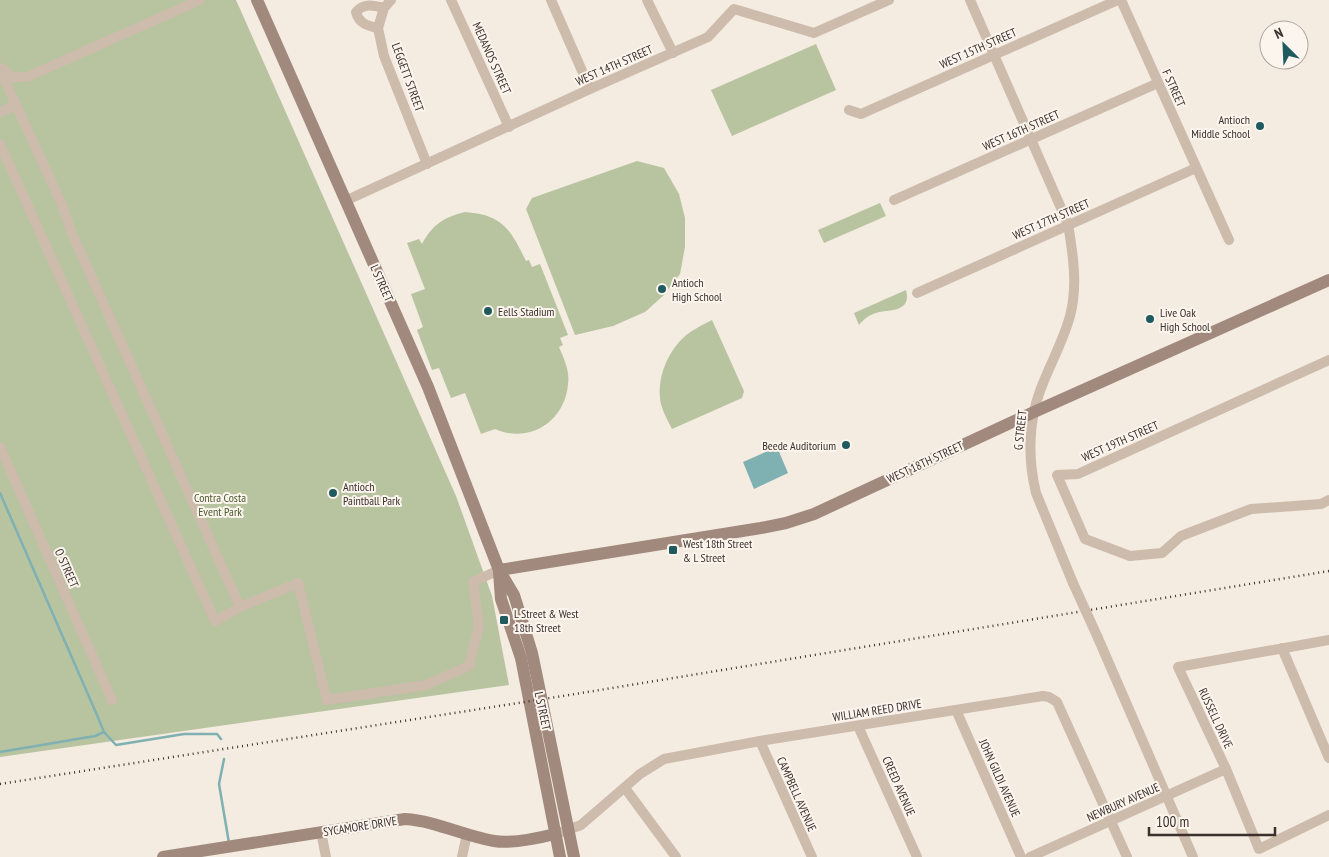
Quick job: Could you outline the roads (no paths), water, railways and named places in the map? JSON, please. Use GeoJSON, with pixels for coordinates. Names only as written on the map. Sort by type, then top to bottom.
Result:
{"type":"FeatureCollection","features":[{"type":"Feature","properties":{"kind":"street"},"geometry":{"type":"LineString","coordinates":[[1,71],[12,77],[27,77],[200,0]]}},
{"type":"Feature","properties":{"kind":"street","name":"L STREET"},"geometry":{"type":"LineString","coordinates":[[257,0],[428,387],[499,570],[501,599],[521,658],[562,832],[574,857]]}},
{"type":"Feature","properties":{"kind":"street","name":"MEDANOS STREET"},"geometry":{"type":"LineString","coordinates":[[451,0],[509,127]]}},
{"type":"Feature","properties":{"kind":"street"},"geometry":{"type":"LineString","coordinates":[[551,0],[590,89]]}},
{"type":"Feature","properties":{"kind":"street"},"geometry":{"type":"LineString","coordinates":[[647,0],[673,53]]}},
{"type":"Feature","properties":{"kind":"street","name":"WEST 14TH STREET"},"geometry":{"type":"LineString","coordinates":[[345,201],[708,37],[734,4],[814,33],[889,0]]}},
{"type":"Feature","properties":{"kind":"street","name":"G STREET"},"geometry":{"type":"LineString","coordinates":[[970,0],[1068,224],[1073,256],[1073,294],[1070,315],[1063,338],[1039,391],[1034,412],[1030,457],[1032,478],[1043,513],[1193,857]]}},
{"type":"Feature","properties":{"kind":"street","name":"WEST 15TH STREET"},"geometry":{"type":"LineString","coordinates":[[849,110],[861,114],[1119,0]]}},
{"type":"Feature","properties":{"kind":"street","name":"F STREET"},"geometry":{"type":"LineString","coordinates":[[1119,0],[1228,240]]}},
{"type":"Feature","properties":{"kind":"street"},"geometry":{"type":"LineString","coordinates":[[378,28],[365,25],[358,18],[356,12],[367,5],[387,4]]}},
{"type":"Feature","properties":{"kind":"street","name":"LEGGETT STREET"},"geometry":{"type":"LineString","coordinates":[[387,4],[378,28],[384,56],[427,164]]}},
{"type":"Feature","properties":{"kind":"street"},"geometry":{"type":"LineString","coordinates":[[1,71],[240,607]]}},
{"type":"Feature","properties":{"kind":"street","name":"WEST 16TH STREET"},"geometry":{"type":"LineString","coordinates":[[894,200],[1158,83]]}},
{"type":"Feature","properties":{"kind":"street"},"geometry":{"type":"LineString","coordinates":[[0,112],[16,105]]}},
{"type":"Feature","properties":{"kind":"street"},"geometry":{"type":"LineString","coordinates":[[0,144],[215,621],[240,607],[298,583],[327,700],[426,685],[468,666],[479,626],[472,582],[499,570]]}},
{"type":"Feature","properties":{"kind":"street","name":"WEST 17TH STREET"},"geometry":{"type":"LineString","coordinates":[[917,293],[1196,168]]}},
{"type":"Feature","properties":{"kind":"street","name":"WEST 18TH STREET"},"geometry":{"type":"LineString","coordinates":[[499,570],[786,523],[814,514],[1034,412],[1329,280]]}},
{"type":"Feature","properties":{"kind":"street","name":"WEST 19TH STREET"},"geometry":{"type":"LineString","coordinates":[[1329,360],[1078,474],[1056,475],[1085,538],[1130,556],[1162,553],[1181,536],[1251,509],[1321,504],[1329,500]]}},
{"type":"Feature","properties":{"kind":"street","name":"O STREET"},"geometry":{"type":"LineString","coordinates":[[0,447],[112,700]]}},
{"type":"Feature","properties":{"kind":"street","name":"RUSSELL DRIVE"},"geometry":{"type":"LineString","coordinates":[[1329,640],[1178,667],[1226,770],[1259,849],[1329,815]]}},
{"type":"Feature","properties":{"kind":"street"},"geometry":{"type":"LineString","coordinates":[[1282,648],[1329,758]]}},
{"type":"Feature","properties":{"kind":"street","name":"WILLIAM REED DRIVE"},"geometry":{"type":"LineString","coordinates":[[562,832],[581,825],[640,774],[664,759],[760,741],[1043,696],[1057,702],[1128,857]]}},
{"type":"Feature","properties":{"kind":"street","name":"JOHN GILDI AVENUE"},"geometry":{"type":"LineString","coordinates":[[956,710],[1021,857]]}},
{"type":"Feature","properties":{"kind":"street","name":"CREED AVENUE"},"geometry":{"type":"LineString","coordinates":[[858,726],[917,857]]}},
{"type":"Feature","properties":{"kind":"street","name":"CAMPBELL AVENUE"},"geometry":{"type":"LineString","coordinates":[[760,741],[812,857]]}},
{"type":"Feature","properties":{"kind":"street","name":"NEWBURY AVENUE"},"geometry":{"type":"LineString","coordinates":[[1030,857],[1226,770]]}},
{"type":"Feature","properties":{"kind":"street"},"geometry":{"type":"LineString","coordinates":[[625,788],[676,857]]}},
{"type":"Feature","properties":{"kind":"street","name":"SYCAMORE DRIVE"},"geometry":{"type":"LineString","coordinates":[[163,857],[405,819],[433,823],[467,834],[501,841],[521,840],[562,832]]}},
{"type":"Feature","properties":{"kind":"street"},"geometry":{"type":"LineString","coordinates":[[322,832],[326,857]]}},
{"type":"Feature","properties":{"kind":"street","name":"L STREET"},"geometry":{"type":"LineString","coordinates":[[560,857],[562,832]]}},
{"type":"Feature","properties":{"kind":"street"},"geometry":{"type":"LineString","coordinates":[[462,857],[467,834]]}},
{"type":"Feature","properties":{"kind":"water"},"geometry":{"type":"Polygon","coordinates":[[[777,447],[788,473],[754,489],[743,462],[777,447]]]}},
{"type":"Feature","properties":{"kind":"waterway"},"geometry":{"type":"LineString","coordinates":[[0,493],[104,732],[116,745],[184,734],[217,734],[221,739]]}},
{"type":"Feature","properties":{"kind":"waterway"},"geometry":{"type":"LineString","coordinates":[[0,752],[95,736],[104,732]]}},
{"type":"Feature","properties":{"kind":"waterway"},"geometry":{"type":"LineString","coordinates":[[224,759],[219,784],[229,843]]}},
{"type":"Feature","properties":{"kind":"railway"},"geometry":{"type":"LineString","coordinates":[[0,784],[563,696],[1329,571]]}},
{"type":"Feature","properties":{"kind":"place","name":"Antioch Middle School"},"geometry":{"type":"Point","coordinates":[1260,126]}},
{"type":"Feature","properties":{"kind":"place","name":"Antioch High School"},"geometry":{"type":"Point","coordinates":[662,289]}},
{"type":"Feature","properties":{"kind":"place","name":"Eells Stadium"},"geometry":{"type":"Point","coordinates":[488,311]}},
{"type":"Feature","properties":{"kind":"place","name":"Live Oak High School"},"geometry":{"type":"Point","coordinates":[1150,319]}},
{"type":"Feature","properties":{"kind":"place","name":"Beede Auditorium"},"geometry":{"type":"Point","coordinates":[846,445]}},
{"type":"Feature","properties":{"kind":"place","name":"Antioch Paintball Park"},"geometry":{"type":"Point","coordinates":[333,493]}},
{"type":"Feature","properties":{"kind":"place","name":"West 18th Street & L Street"},"geometry":{"type":"Point","coordinates":[673,550]}},
{"type":"Feature","properties":{"kind":"place","name":"L Street & West 18th Street"},"geometry":{"type":"Point","coordinates":[504,620]}},
{"type":"Feature","properties":{"kind":"park label","name":"Contra Costa Event Park"},"geometry":{"type":"Point","coordinates":[220,504]}}]}
